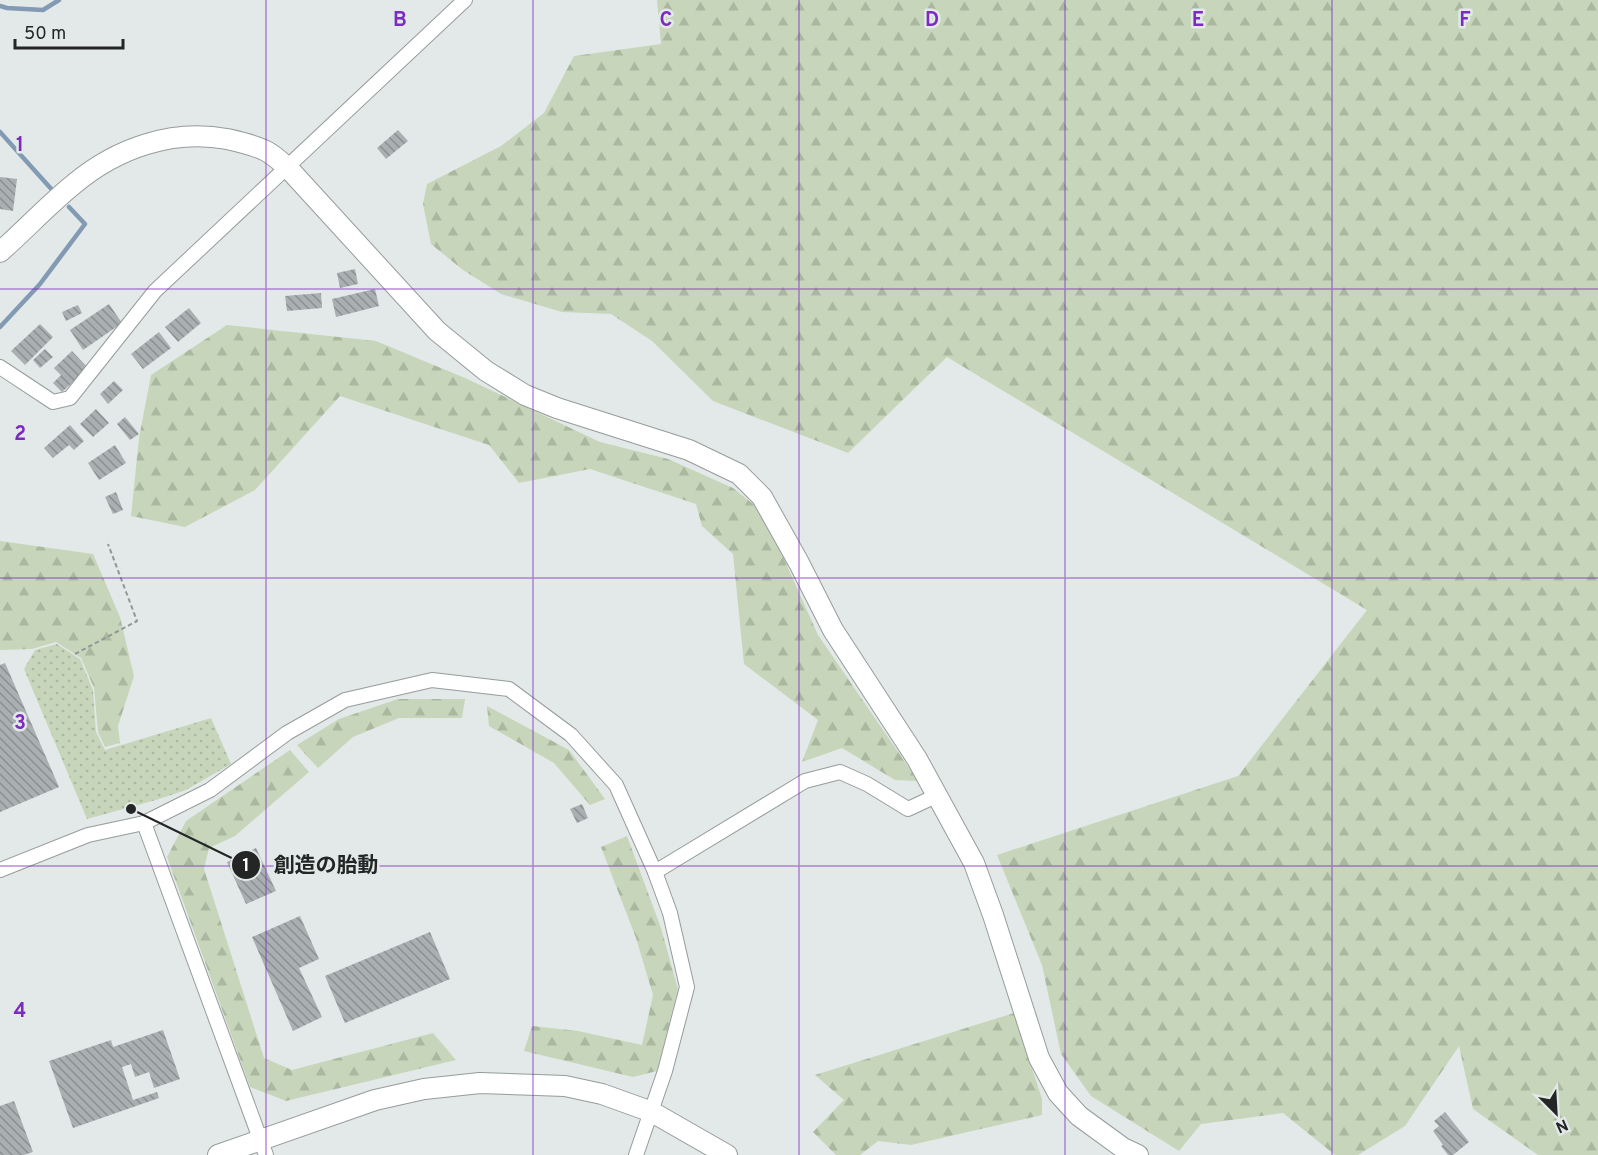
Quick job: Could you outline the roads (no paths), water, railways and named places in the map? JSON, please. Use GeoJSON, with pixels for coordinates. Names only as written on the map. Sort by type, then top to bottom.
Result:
{"type":"FeatureCollection","features":[{"type":"Feature","properties":{"kind":"street"},"geometry":{"type":"LineString","coordinates":[[0,367],[53,402],[70,398],[155,291],[465,0]]}},
{"type":"Feature","properties":{"kind":"street"},"geometry":{"type":"LineString","coordinates":[[0,252],[75,183],[109,160],[142,144],[174,136],[210,136],[243,142],[266,151],[288,168],[437,331],[486,371],[525,395],[557,408],[689,450],[739,474],[762,497],[800,563],[833,630],[938,795],[974,863],[1039,1058],[1058,1093],[1079,1116],[1123,1148],[1138,1155]]}},
{"type":"Feature","properties":{"kind":"street"},"geometry":{"type":"LineString","coordinates":[[0,870],[88,835],[144,823],[210,790],[287,733],[345,700],[432,680],[510,689],[570,735],[616,785],[655,872],[670,913],[687,987],[652,1112],[636,1155]]}},
{"type":"Feature","properties":{"kind":"street"},"geometry":{"type":"LineString","coordinates":[[655,872],[805,781],[840,772],[867,784],[908,809],[938,795]]}},
{"type":"Feature","properties":{"kind":"street"},"geometry":{"type":"LineString","coordinates":[[144,823],[263,1148]]}},
{"type":"Feature","properties":{"kind":"street"},"geometry":{"type":"LineString","coordinates":[[218,1155],[263,1148],[375,1100],[424,1089],[480,1083],[565,1086],[602,1094],[652,1112],[727,1155]]}},
{"type":"Feature","properties":{"kind":"waterway"},"geometry":{"type":"LineString","coordinates":[[0,6],[43,10],[59,0]]}},
{"type":"Feature","properties":{"kind":"waterway"},"geometry":{"type":"LineString","coordinates":[[0,132],[54,192]]}},
{"type":"Feature","properties":{"kind":"waterway"},"geometry":{"type":"LineString","coordinates":[[0,327],[40,284],[85,224],[69,207]]}},
{"type":"Feature","properties":{"kind":"place","name":"創造の胎動"},"geometry":{"type":"Point","coordinates":[131,809]}}]}
